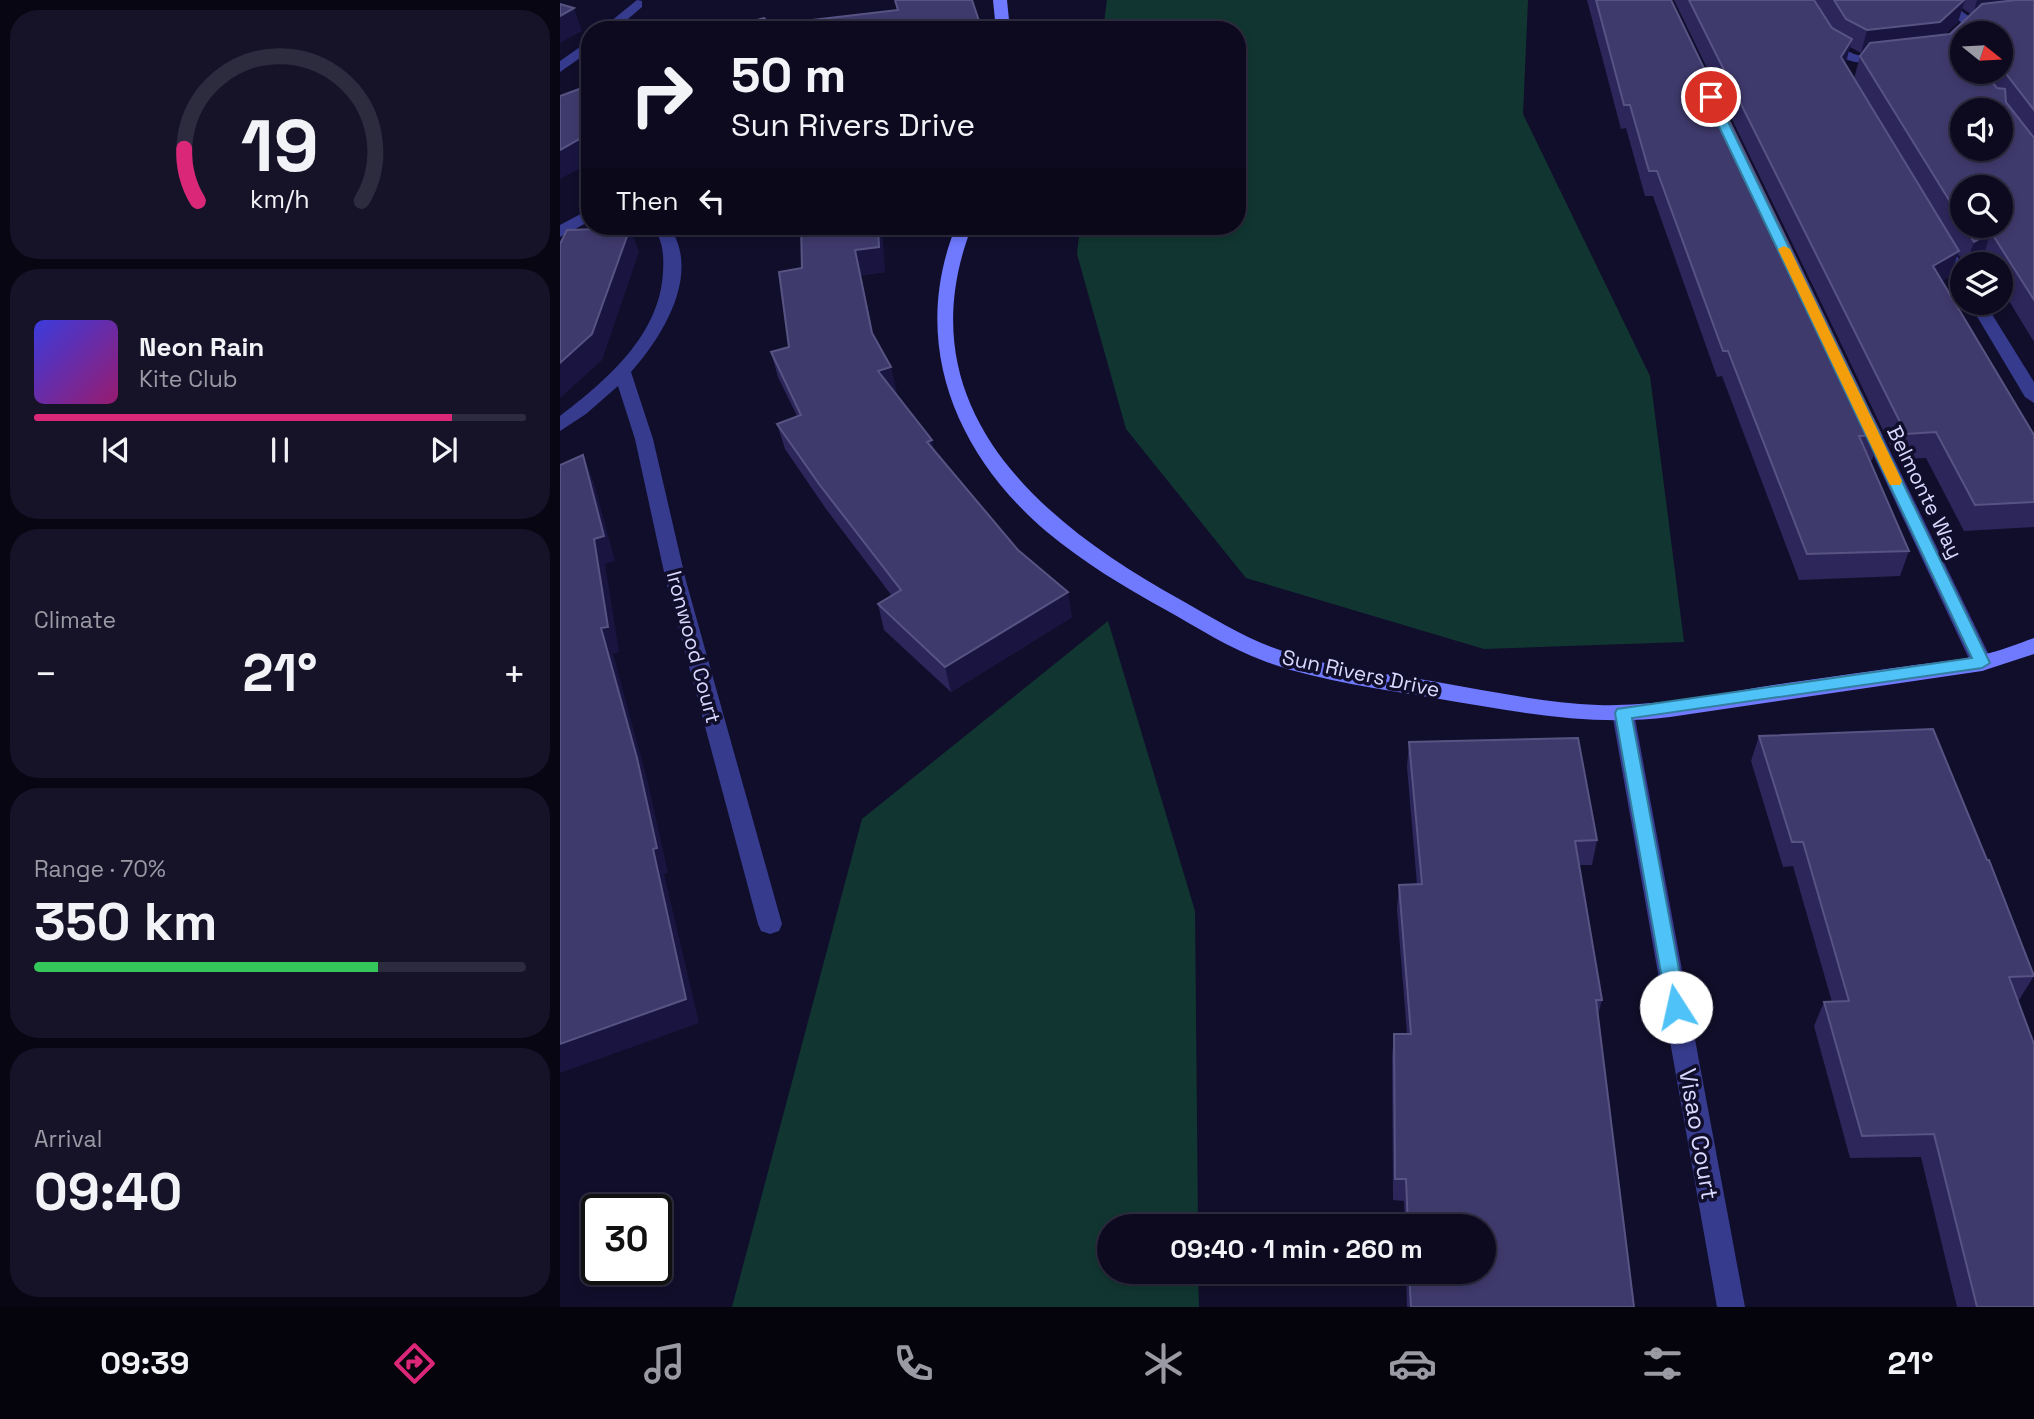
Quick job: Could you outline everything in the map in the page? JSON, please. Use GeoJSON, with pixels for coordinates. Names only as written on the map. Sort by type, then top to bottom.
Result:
{"type":"FeatureCollection","features":[{"type":"Feature","properties":{"kind":"street"},"geometry":{"type":"LineString","coordinates":[[1000,0],[1002,21]]}},
{"type":"Feature","properties":{"kind":"street"},"geometry":{"type":"LineString","coordinates":[[1805,0],[1833,47],[1855,65],[1899,57]]}},
{"type":"Feature","properties":{"kind":"street"},"geometry":{"type":"LineString","coordinates":[[1937,0],[1968,21]]}},
{"type":"Feature","properties":{"kind":"street"},"geometry":{"type":"LineString","coordinates":[[617,21],[637,4]]}},
{"type":"Feature","properties":{"kind":"street"},"geometry":{"type":"LineString","coordinates":[[560,68],[581,51]]}},
{"type":"Feature","properties":{"kind":"street"},"geometry":{"type":"LineString","coordinates":[[560,232],[581,219]]}},
{"type":"Feature","properties":{"kind":"street"},"geometry":{"type":"LineString","coordinates":[[1934,230],[1950,256]]}},
{"type":"Feature","properties":{"kind":"street"},"geometry":{"type":"LineString","coordinates":[[560,425],[603,391],[622,371],[657,321],[670,287],[671,245],[665,235]]}},
{"type":"Feature","properties":{"kind":"street","name":"Sun Rivers Drive"},"geometry":{"type":"LineString","coordinates":[[960,235],[951,258],[943,307],[945,332],[956,386],[980,441],[998,469],[1030,504],[1079,548],[1133,583],[1248,647],[1305,664],[1535,708],[1623,713],[1982,663],[2034,646]]}},
{"type":"Feature","properties":{"kind":"street"},"geometry":{"type":"LineString","coordinates":[[1985,315],[2034,397]]}},
{"type":"Feature","properties":{"kind":"street","name":"Ironwood Court"},"geometry":{"type":"LineString","coordinates":[[622,371],[644,439],[676,581],[770,924]]}},
{"type":"Feature","properties":{"kind":"street","name":"Belmonte Way"},"geometry":{"type":"LineString","coordinates":[[1854,396],[1982,663]]}},
{"type":"Feature","properties":{"kind":"street","name":"Visao Court"},"geometry":{"type":"LineString","coordinates":[[1623,713],[1731,1307]]}},
{"type":"Feature","properties":{"kind":"green space"},"geometry":{"type":"Polygon","coordinates":[[[1107,0],[1528,0],[1523,114],[1650,376],[1684,642],[1484,649],[1246,578],[1126,429],[1077,254],[1079,235],[1246,235],[1246,21],[1104,21],[1107,0]]]}},
{"type":"Feature","properties":{"kind":"green space"},"geometry":{"type":"Polygon","coordinates":[[[1108,621],[1195,911],[1198,1214],[1097,1214],[1097,1284],[1198,1284],[1199,1307],[732,1307],[862,819],[1108,621]]]}},
{"type":"Feature","properties":{"kind":"building"},"geometry":{"type":"Polygon","coordinates":[[[895,0],[972,0],[979,21],[813,21],[813,20],[898,10],[895,0]]]}},
{"type":"Feature","properties":{"kind":"building"},"geometry":{"type":"Polygon","coordinates":[[[1596,0],[1671,0],[1881,435],[1859,436],[1909,551],[1807,554],[1728,351],[1723,351],[1657,171],[1649,171],[1630,105],[1624,105],[1596,0]]]}},
{"type":"Feature","properties":{"kind":"building"},"geometry":{"type":"Polygon","coordinates":[[[1689,0],[1814,0],[1832,28],[1852,39],[1841,57],[1959,251],[1950,252],[1950,256],[1933,266],[1950,294],[1950,315],[1962,315],[2034,435],[2034,502],[1975,505],[1936,432],[1906,434],[1689,0]]]}},
{"type":"Feature","properties":{"kind":"building"},"geometry":{"type":"Polygon","coordinates":[[[1834,0],[1964,0],[1940,22],[1867,30],[1846,19],[1834,0]]]}},
{"type":"Feature","properties":{"kind":"building"},"geometry":{"type":"Polygon","coordinates":[[[2034,0],[2034,110],[2013,83],[2013,21],[1964,21],[1982,4],[2034,0]]]}},
{"type":"Feature","properties":{"kind":"building"},"geometry":{"type":"Polygon","coordinates":[[[560,4],[574,8],[560,16],[560,4]]]}},
{"type":"Feature","properties":{"kind":"building"},"geometry":{"type":"Polygon","coordinates":[[[1950,34],[1950,84],[1994,84],[1997,88],[2005,89],[2006,98],[1950,98],[1950,161],[2013,161],[2013,111],[2034,138],[2034,300],[2013,267],[2013,252],[2004,252],[1995,238],[2013,238],[2013,175],[1950,175],[1950,202],[1860,56],[1870,43],[1950,34]]]}},
{"type":"Feature","properties":{"kind":"building"},"geometry":{"type":"Polygon","coordinates":[[[581,88],[581,138],[560,150],[560,96],[581,88]]]}},
{"type":"Feature","properties":{"kind":"building"},"geometry":{"type":"Polygon","coordinates":[[[567,230],[581,230],[581,235],[627,235],[592,334],[560,363],[560,244],[567,230]]]}},
{"type":"Feature","properties":{"kind":"building"},"geometry":{"type":"Polygon","coordinates":[[[801,235],[878,235],[879,247],[855,250],[872,333],[891,367],[878,371],[932,440],[927,442],[1018,550],[1068,592],[945,667],[878,604],[901,590],[819,484],[777,424],[801,415],[771,352],[789,347],[779,272],[802,268],[801,235]]]}},
{"type":"Feature","properties":{"kind":"building"},"geometry":{"type":"Polygon","coordinates":[[[583,455],[604,536],[594,539],[608,627],[601,628],[637,758],[657,848],[653,849],[686,999],[560,1044],[560,465],[583,455]]]}},
{"type":"Feature","properties":{"kind":"building"},"geometry":{"type":"Polygon","coordinates":[[[1933,729],[1989,860],[2034,976],[2009,977],[2034,1044],[2034,1307],[1977,1307],[1934,1134],[1862,1136],[1824,1002],[1849,1001],[1803,842],[1792,842],[1759,736],[1933,729]]]}},
{"type":"Feature","properties":{"kind":"building"},"geometry":{"type":"Polygon","coordinates":[[[1578,738],[1597,840],[1575,841],[1602,1000],[1596,1000],[1634,1307],[1411,1307],[1410,1284],[1496,1284],[1496,1214],[1407,1214],[1406,1179],[1395,1179],[1394,1034],[1411,1034],[1399,885],[1422,884],[1409,742],[1578,738]]]}},
{"type":"Feature","properties":{"kind":"slow traffic"},"geometry":{"type":"LineString","coordinates":[[1784,249],[1895,481]]}},
{"type":"Feature","properties":{"kind":"route"},"geometry":{"type":"LineString","coordinates":[[1676,1007],[1623,713],[1982,663],[1711,97]]}}]}
